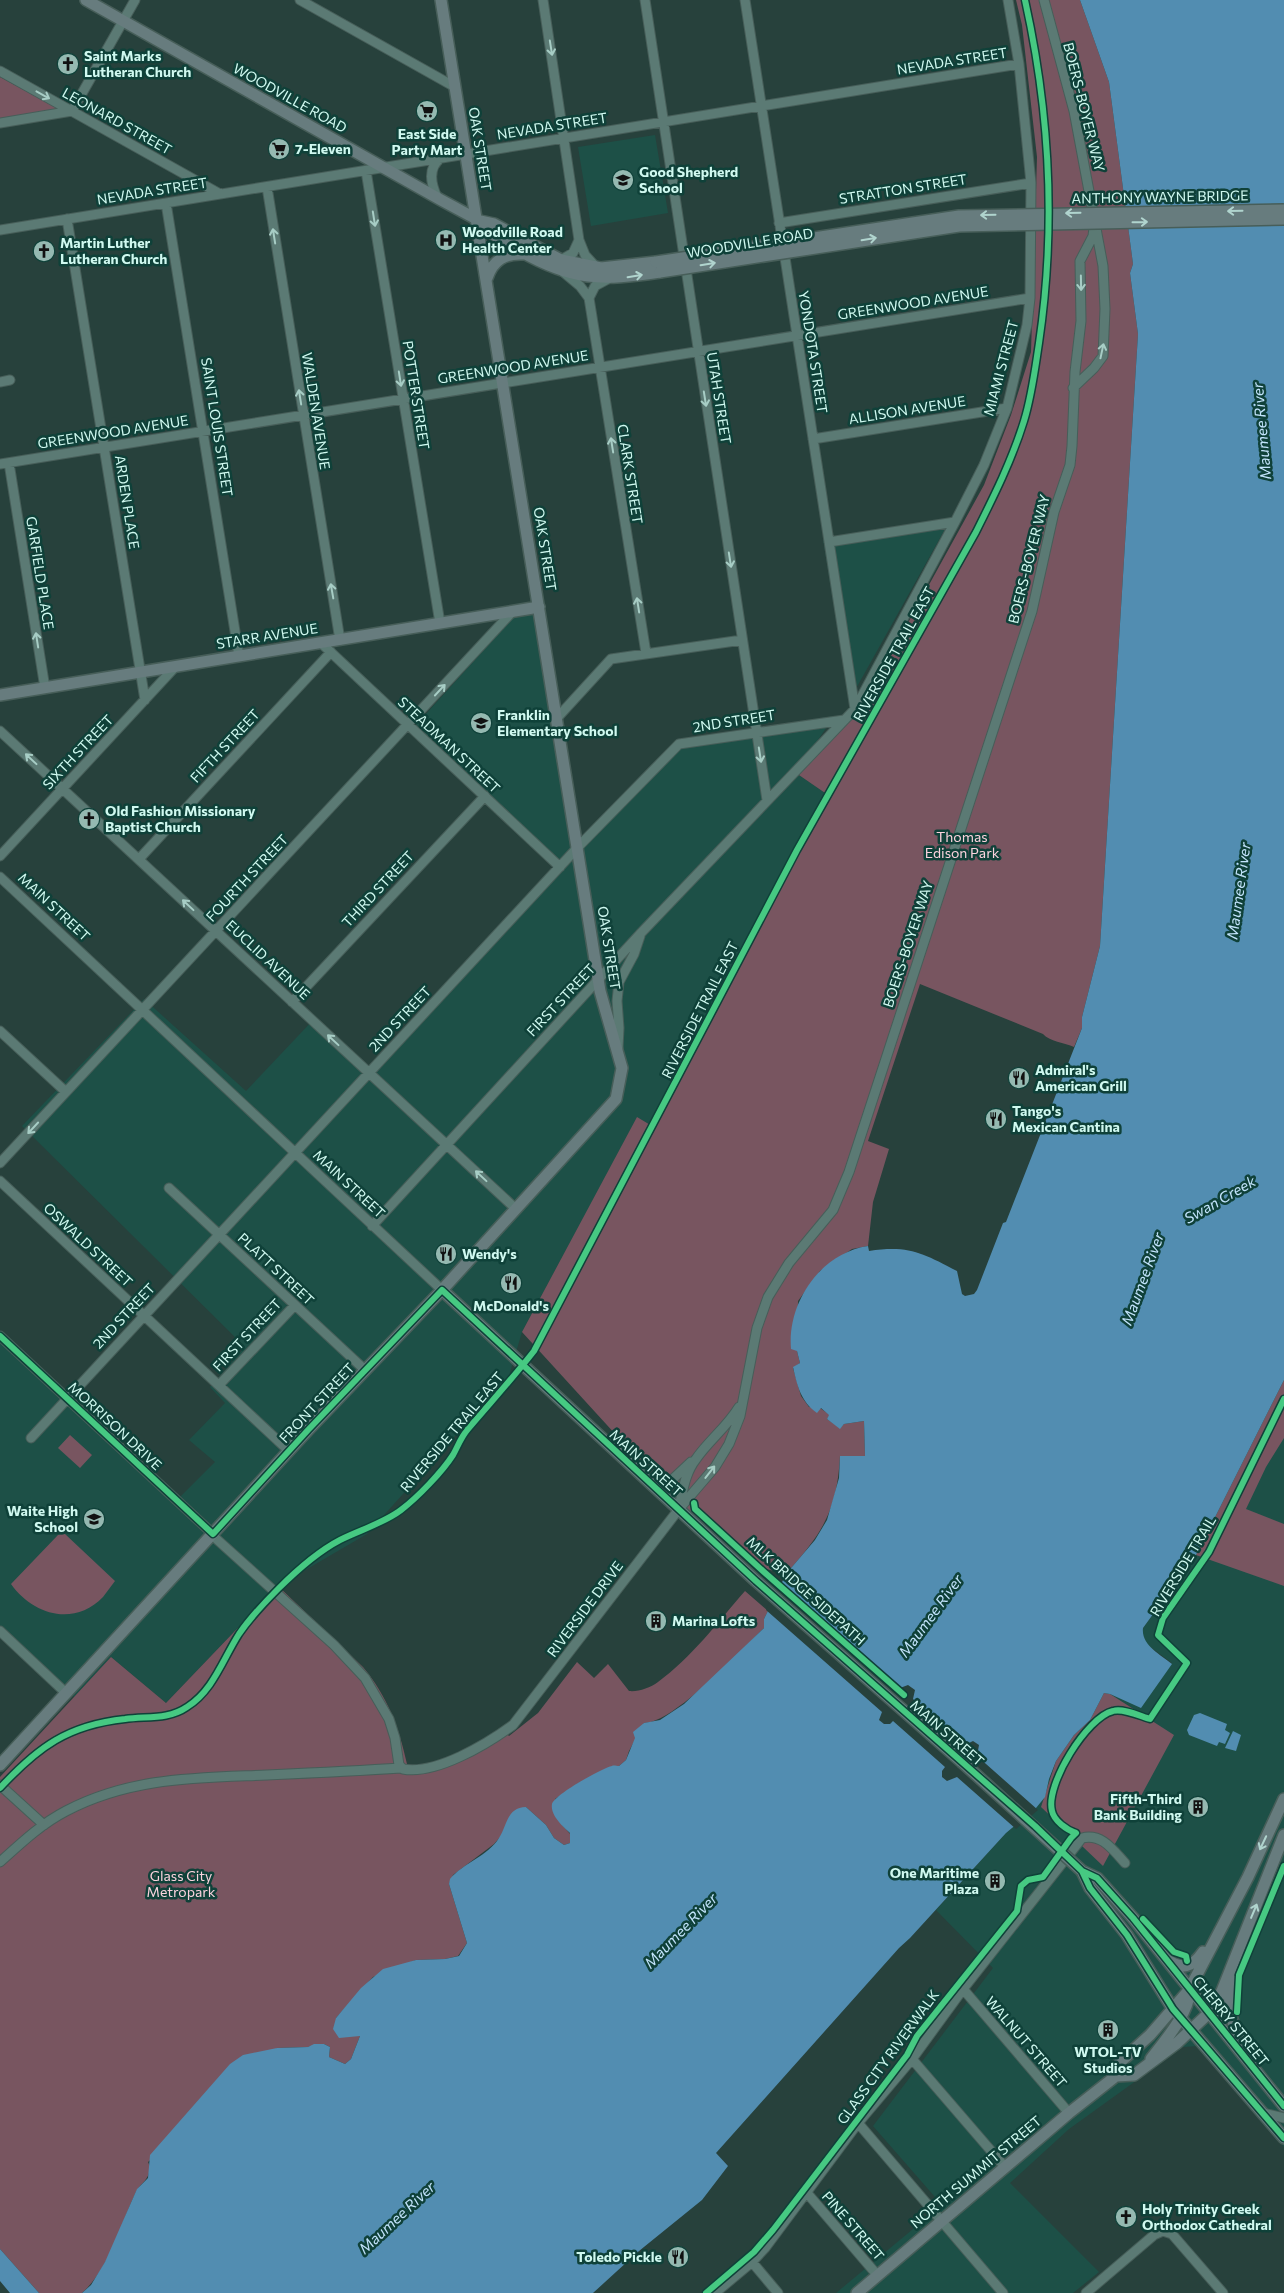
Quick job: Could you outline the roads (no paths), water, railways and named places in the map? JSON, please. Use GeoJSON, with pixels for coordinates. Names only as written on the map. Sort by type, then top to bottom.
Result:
{"type":"FeatureCollection","features":[{"type":"Feature","properties":{"kind":"main road","name":"WOODVILLE ROAD"},"geometry":{"type":"LineString","coordinates":[[86,0],[384,168],[479,220],[494,224],[585,277],[608,279],[658,267],[946,227],[1038,219]]}},
{"type":"Feature","properties":{"kind":"main road","name":"OAK STREET"},"geometry":{"type":"LineString","coordinates":[[441,0],[466,154],[479,220],[486,280],[598,980],[608,1023],[618,1048],[622,1068],[616,1100]]}},
{"type":"Feature","properties":{"kind":"main road","name":"ANTHONY WAYNE BRIDGE"},"geometry":{"type":"LineString","coordinates":[[1038,219],[1284,210]]}},
{"type":"Feature","properties":{"kind":"main road","name":"ANTHONY WAYNE BRIDGE"},"geometry":{"type":"LineString","coordinates":[[1038,219],[1284,219]]}},
{"type":"Feature","properties":{"kind":"main road","name":"WOODVILLE ROAD"},"geometry":{"type":"LineString","coordinates":[[479,220],[490,234],[527,254],[562,265],[612,268],[658,267]]}},
{"type":"Feature","properties":{"kind":"main road"},"geometry":{"type":"LineString","coordinates":[[486,280],[493,264],[503,256],[527,254]]}},
{"type":"Feature","properties":{"kind":"main road","name":"STARR AVENUE"},"geometry":{"type":"LineString","coordinates":[[0,695],[539,607]]}},
{"type":"Feature","properties":{"kind":"main road","name":"FRONT STREET"},"geometry":{"type":"LineString","coordinates":[[0,1765],[616,1100]]}},
{"type":"Feature","properties":{"kind":"main road","name":"MAIN STREET"},"geometry":{"type":"LineString","coordinates":[[442,1290],[756,1581],[1035,1826],[1082,1871]]}},
{"type":"Feature","properties":{"kind":"main road","name":"NORTH SUMMIT STREET"},"geometry":{"type":"LineString","coordinates":[[1116,2076],[1118,2064],[1176,2013],[1220,1931],[1284,1799]]}},
{"type":"Feature","properties":{"kind":"main road","name":"NORTH SUMMIT STREET"},"geometry":{"type":"LineString","coordinates":[[857,2293],[1069,2113],[1116,2076],[1134,2075],[1144,2068],[1208,2014],[1222,1991],[1284,1835]]}},
{"type":"Feature","properties":{"kind":"main road"},"geometry":{"type":"LineString","coordinates":[[1082,1871],[1090,1888],[1127,1935],[1176,2013],[1284,2138]]}},
{"type":"Feature","properties":{"kind":"main road","name":"CHERRY STREET"},"geometry":{"type":"LineString","coordinates":[[1082,1871],[1097,1878],[1284,2106]]}},
{"type":"Feature","properties":{"kind":"main road"},"geometry":{"type":"LineString","coordinates":[[1161,1954],[1176,1964],[1191,1965],[1197,1961],[1220,1931]]}},
{"type":"Feature","properties":{"kind":"main road"},"geometry":{"type":"LineString","coordinates":[[1235,1956],[1229,1996],[1233,2021],[1238,2037],[1263,2072],[1269,2087]]}},
{"type":"Feature","properties":{"kind":"main road"},"geometry":{"type":"LineString","coordinates":[[1144,2068],[1176,2013]]}},
{"type":"Feature","properties":{"kind":"street"},"geometry":{"type":"LineString","coordinates":[[0,124],[72,111],[135,0]]}},
{"type":"Feature","properties":{"kind":"street"},"geometry":{"type":"LineString","coordinates":[[300,0],[455,87]]}},
{"type":"Feature","properties":{"kind":"street"},"geometry":{"type":"LineString","coordinates":[[543,0],[580,240],[585,255],[597,267]]}},
{"type":"Feature","properties":{"kind":"street","name":"UTAH STREET"},"geometry":{"type":"LineString","coordinates":[[645,0],[767,800]]}},
{"type":"Feature","properties":{"kind":"street","name":"YONDOTA STREET"},"geometry":{"type":"LineString","coordinates":[[744,0],[854,708]]}},
{"type":"Feature","properties":{"kind":"street","name":"MIAMI STREET"},"geometry":{"type":"LineString","coordinates":[[854,708],[984,464],[1007,408],[1023,348],[1030,298],[1031,182],[1019,64],[1008,0]]}},
{"type":"Feature","properties":{"kind":"street","name":"BOERS-BOYER WAY"},"geometry":{"type":"LineString","coordinates":[[1044,0],[1074,111],[1103,273],[1103,356],[1073,388]]}},
{"type":"Feature","properties":{"kind":"street","name":"NEVADA STREET"},"geometry":{"type":"LineString","coordinates":[[0,230],[1019,64]]}},
{"type":"Feature","properties":{"kind":"street","name":"LEONARD STREET"},"geometry":{"type":"LineString","coordinates":[[0,71],[220,194]]}},
{"type":"Feature","properties":{"kind":"street"},"geometry":{"type":"LineString","coordinates":[[437,197],[431,177],[436,162],[441,158]]}},
{"type":"Feature","properties":{"kind":"street","name":"POTTER STREET"},"geometry":{"type":"LineString","coordinates":[[366,171],[440,623]]}},
{"type":"Feature","properties":{"kind":"street","name":"STRATTON STREET"},"geometry":{"type":"LineString","coordinates":[[779,224],[1031,182]]}},
{"type":"Feature","properties":{"kind":"street","name":"WALDEN AVENUE"},"geometry":{"type":"LineString","coordinates":[[267,187],[340,640]]}},
{"type":"Feature","properties":{"kind":"street","name":"SAINT LOUIS STREET"},"geometry":{"type":"LineString","coordinates":[[166,203],[239,656]]}},
{"type":"Feature","properties":{"kind":"street","name":"ARDEN PLACE"},"geometry":{"type":"LineString","coordinates":[[66,219],[145,700]]}},
{"type":"Feature","properties":{"kind":"street","name":"BOERS-BOYER WAY"},"geometry":{"type":"LineString","coordinates":[[678,1509],[706,1477],[725,1450],[735,1431],[757,1328],[771,1290],[789,1263],[833,1210],[853,1159],[1032,611],[1051,524],[1072,456],[1073,388],[1081,321],[1080,261],[1093,236],[1095,220]]}},
{"type":"Feature","properties":{"kind":"street"},"geometry":{"type":"LineString","coordinates":[[580,240],[573,253],[562,265],[589,298],[595,286],[608,279]]}},
{"type":"Feature","properties":{"kind":"street","name":"CLARK STREET"},"geometry":{"type":"LineString","coordinates":[[589,298],[646,653]]}},
{"type":"Feature","properties":{"kind":"street","name":"GREENWOOD AVENUE"},"geometry":{"type":"LineString","coordinates":[[4,463],[1030,298]]}},
{"type":"Feature","properties":{"kind":"street"},"geometry":{"type":"LineString","coordinates":[[0,382],[10,380]]}},
{"type":"Feature","properties":{"kind":"street","name":"ALLISON AVENUE"},"geometry":{"type":"LineString","coordinates":[[812,438],[1007,408]]}},
{"type":"Feature","properties":{"kind":"street","name":"GARFIELD PLACE"},"geometry":{"type":"LineString","coordinates":[[4,463],[45,688]]}},
{"type":"Feature","properties":{"kind":"street"},"geometry":{"type":"LineString","coordinates":[[829,542],[954,522]]}},
{"type":"Feature","properties":{"kind":"street","name":"FOURTH STREET"},"geometry":{"type":"LineString","coordinates":[[0,1163],[513,611]]}},
{"type":"Feature","properties":{"kind":"street"},"geometry":{"type":"LineString","coordinates":[[557,718],[611,659],[742,640]]}},
{"type":"Feature","properties":{"kind":"street","name":"STEADMAN STREET"},"geometry":{"type":"LineString","coordinates":[[321,643],[407,726],[560,867]]}},
{"type":"Feature","properties":{"kind":"street","name":"FIFTH STREET"},"geometry":{"type":"LineString","coordinates":[[139,859],[331,652]]}},
{"type":"Feature","properties":{"kind":"street","name":"SIXTH STREET"},"geometry":{"type":"LineString","coordinates":[[0,856],[176,666]]}},
{"type":"Feature","properties":{"kind":"street","name":"FIRST STREET"},"geometry":{"type":"LineString","coordinates":[[372,1226],[641,933],[854,708]]}},
{"type":"Feature","properties":{"kind":"street","name":"2ND STREET"},"geometry":{"type":"LineString","coordinates":[[31,1438],[219,1234],[296,1154],[578,847],[679,744],[844,720]]}},
{"type":"Feature","properties":{"kind":"street","name":"EUCLID AVENUE"},"geometry":{"type":"LineString","coordinates":[[0,731],[516,1209]]}},
{"type":"Feature","properties":{"kind":"street","name":"THIRD STREET"},"geometry":{"type":"LineString","coordinates":[[292,1002],[485,796]]}},
{"type":"Feature","properties":{"kind":"street","name":"MAIN STREET"},"geometry":{"type":"LineString","coordinates":[[0,877],[442,1290]]}},
{"type":"Feature","properties":{"kind":"street"},"geometry":{"type":"LineString","coordinates":[[618,1048],[619,1028],[617,1010],[619,982],[634,954],[641,933]]}},
{"type":"Feature","properties":{"kind":"street"},"geometry":{"type":"LineString","coordinates":[[0,1031],[66,1092]]}},
{"type":"Feature","properties":{"kind":"street","name":"OSWALD STREET"},"geometry":{"type":"LineString","coordinates":[[0,1181],[220,1384],[289,1452]]}},
{"type":"Feature","properties":{"kind":"street","name":"PLATT STREET"},"geometry":{"type":"LineString","coordinates":[[169,1188],[365,1370]]}},
{"type":"Feature","properties":{"kind":"street","name":"FIRST STREET"},"geometry":{"type":"LineString","coordinates":[[220,1384],[295,1305]]}},
{"type":"Feature","properties":{"kind":"street","name":"MORRISON DRIVE"},"geometry":{"type":"LineString","coordinates":[[0,1336],[334,1645],[366,1678],[389,1719],[401,1768]]}},
{"type":"Feature","properties":{"kind":"street","name":"BOERS-BOYER WAY"},"geometry":{"type":"LineString","coordinates":[[678,1509],[684,1480],[696,1459],[725,1428],[741,1402]]}},
{"type":"Feature","properties":{"kind":"street"},"geometry":{"type":"LineString","coordinates":[[715,1438],[725,1450]]}},
{"type":"Feature","properties":{"kind":"street"},"geometry":{"type":"LineString","coordinates":[[659,1492],[687,1465],[696,1459]]}},
{"type":"Feature","properties":{"kind":"street","name":"RIVERSIDE DRIVE"},"geometry":{"type":"LineString","coordinates":[[0,1862],[44,1825],[64,1812],[108,1793],[159,1781],[401,1768],[415,1770],[458,1758],[478,1749],[513,1725],[678,1509]]}},
{"type":"Feature","properties":{"kind":"street"},"geometry":{"type":"LineString","coordinates":[[0,1632],[66,1693]]}},
{"type":"Feature","properties":{"kind":"street"},"geometry":{"type":"LineString","coordinates":[[0,1785],[44,1825]]}},
{"type":"Feature","properties":{"kind":"street"},"geometry":{"type":"LineString","coordinates":[[715,2293],[752,2262],[807,2193],[858,2123],[912,2059],[963,1990],[1082,1838],[1090,1836],[1100,1839],[1108,1844],[1125,1864]]}},
{"type":"Feature","properties":{"kind":"street","name":"WALNUT STREET"},"geometry":{"type":"LineString","coordinates":[[963,1990],[1069,2113]]}},
{"type":"Feature","properties":{"kind":"street"},"geometry":{"type":"LineString","coordinates":[[912,2059],[1005,2167]]}},
{"type":"Feature","properties":{"kind":"street"},"geometry":{"type":"LineString","coordinates":[[1263,2113],[1284,2118]]}},
{"type":"Feature","properties":{"kind":"street"},"geometry":{"type":"LineString","coordinates":[[858,2123],[1003,2293]]}},
{"type":"Feature","properties":{"kind":"street","name":"PINE STREET"},"geometry":{"type":"LineString","coordinates":[[807,2193],[878,2276]]}},
{"type":"Feature","properties":{"kind":"street"},"geometry":{"type":"LineString","coordinates":[[1086,2293],[1154,2235],[1163,2231],[1172,2234],[1223,2293]]}},
{"type":"Feature","properties":{"kind":"street"},"geometry":{"type":"LineString","coordinates":[[752,2262],[778,2293]]}},
{"type":"Feature","properties":{"kind":"water"},"geometry":{"type":"Polygon","coordinates":[[[1080,0],[1284,0],[1284,1380],[1196,1555],[1143,1628],[1143,1634],[1148,1644],[1172,1664],[1141,1708],[1104,1693],[1090,1720],[1074,1735],[1056,1761],[1045,1797],[1036,1808],[1006,1833],[899,1948],[716,2153],[728,2166],[702,2200],[639,2251],[593,2293],[82,2293],[91,2285],[105,2262],[137,2189],[148,2178],[150,2155],[230,2064],[243,2055],[277,2048],[308,2047],[314,2044],[324,2044],[330,2047],[329,2057],[345,2064],[351,2059],[360,2036],[339,2038],[333,2029],[336,2018],[361,1988],[383,1969],[416,1960],[445,1959],[459,1956],[467,1943],[449,1884],[450,1879],[455,1873],[489,1850],[499,1838],[511,1814],[515,1810],[526,1807],[546,1825],[554,1838],[564,1845],[570,1843],[570,1833],[553,1812],[552,1804],[555,1800],[589,1777],[613,1766],[619,1766],[626,1760],[635,1738],[633,1732],[644,1723],[660,1720],[684,1704],[764,1628],[764,1619],[786,1574],[815,1540],[827,1520],[839,1478],[840,1456],[865,1456],[864,1421],[844,1424],[840,1429],[827,1419],[829,1415],[821,1408],[817,1413],[807,1404],[798,1387],[793,1367],[800,1363],[797,1351],[791,1349],[791,1331],[801,1298],[810,1282],[836,1258],[868,1246],[869,1251],[883,1249],[905,1250],[934,1259],[957,1271],[962,1294],[965,1296],[974,1294],[977,1290],[1003,1223],[1006,1222],[1082,1028],[1082,1017],[1100,946],[1138,334],[1130,273],[1133,264],[1109,82],[1080,0]]]}},
{"type":"Feature","properties":{"kind":"water"},"geometry":{"type":"Polygon","coordinates":[[[1200,1713],[1227,1724],[1225,1730],[1230,1733],[1225,1744],[1219,1742],[1217,1746],[1189,1735],[1187,1730],[1194,1715],[1200,1713]]]}},
{"type":"Feature","properties":{"kind":"water"},"geometry":{"type":"Polygon","coordinates":[[[1233,1731],[1241,1735],[1236,1751],[1225,1748],[1233,1731]]]}},
{"type":"Feature","properties":{"kind":"water"},"geometry":{"type":"Polygon","coordinates":[[[0,2249],[39,2293],[10,2293],[0,2281],[0,2249]]]}},
{"type":"Feature","properties":{"kind":"place","name":"Saint Marks Lutheran Church"},"geometry":{"type":"Point","coordinates":[68,64]}},
{"type":"Feature","properties":{"kind":"place","name":"East Side Party Mart"},"geometry":{"type":"Point","coordinates":[427,111]}},
{"type":"Feature","properties":{"kind":"place","name":"7-Eleven"},"geometry":{"type":"Point","coordinates":[279,149]}},
{"type":"Feature","properties":{"kind":"place","name":"Good Shepherd School"},"geometry":{"type":"Point","coordinates":[623,180]}},
{"type":"Feature","properties":{"kind":"place","name":"Woodville Road Health Center"},"geometry":{"type":"Point","coordinates":[446,240]}},
{"type":"Feature","properties":{"kind":"place","name":"Martin Luther Lutheran Church"},"geometry":{"type":"Point","coordinates":[44,251]}},
{"type":"Feature","properties":{"kind":"place","name":"Franklin Elementary School"},"geometry":{"type":"Point","coordinates":[481,723]}},
{"type":"Feature","properties":{"kind":"place","name":"Old Fashion Missionary Baptist Church"},"geometry":{"type":"Point","coordinates":[89,819]}},
{"type":"Feature","properties":{"kind":"place","name":"Admiral's American Grill"},"geometry":{"type":"Point","coordinates":[1019,1078]}},
{"type":"Feature","properties":{"kind":"place","name":"Tango's Mexican Cantina"},"geometry":{"type":"Point","coordinates":[996,1119]}},
{"type":"Feature","properties":{"kind":"place","name":"Wendy's"},"geometry":{"type":"Point","coordinates":[446,1254]}},
{"type":"Feature","properties":{"kind":"place","name":"McDonald's"},"geometry":{"type":"Point","coordinates":[511,1283]}},
{"type":"Feature","properties":{"kind":"place","name":"Waite High School"},"geometry":{"type":"Point","coordinates":[94,1519]}},
{"type":"Feature","properties":{"kind":"place","name":"Marina Lofts"},"geometry":{"type":"Point","coordinates":[656,1621]}},
{"type":"Feature","properties":{"kind":"place","name":"Fifth-Third Bank Building"},"geometry":{"type":"Point","coordinates":[1198,1807]}},
{"type":"Feature","properties":{"kind":"place","name":"One Maritime Plaza"},"geometry":{"type":"Point","coordinates":[995,1881]}},
{"type":"Feature","properties":{"kind":"place","name":"WTOL-TV Studios"},"geometry":{"type":"Point","coordinates":[1108,2030]}},
{"type":"Feature","properties":{"kind":"place","name":"Holy Trinity Greek Orthodox Cathedral"},"geometry":{"type":"Point","coordinates":[1126,2217]}},
{"type":"Feature","properties":{"kind":"place","name":"Toledo Pickle"},"geometry":{"type":"Point","coordinates":[678,2257]}},
{"type":"Feature","properties":{"kind":"water label","name":"Maumee River"},"geometry":{"type":"Point","coordinates":[1262,431]}},
{"type":"Feature","properties":{"kind":"water label","name":"Maumee River"},"geometry":{"type":"Point","coordinates":[1239,891]}},
{"type":"Feature","properties":{"kind":"water label","name":"Swan Creek"},"geometry":{"type":"Point","coordinates":[1220,1200]}},
{"type":"Feature","properties":{"kind":"water label","name":"Maumee River"},"geometry":{"type":"Point","coordinates":[1143,1279]}},
{"type":"Feature","properties":{"kind":"water label","name":"Maumee River"},"geometry":{"type":"Point","coordinates":[931,1616]}},
{"type":"Feature","properties":{"kind":"water label","name":"Maumee River"},"geometry":{"type":"Point","coordinates":[681,1931]}},
{"type":"Feature","properties":{"kind":"water label","name":"Maumee River"},"geometry":{"type":"Point","coordinates":[397,2218]}},
{"type":"Feature","properties":{"kind":"park label","name":"Thomas Edison Park"},"geometry":{"type":"Point","coordinates":[962,846]}},
{"type":"Feature","properties":{"kind":"park label","name":"Glass City Metropark"},"geometry":{"type":"Point","coordinates":[181,1884]}}]}
